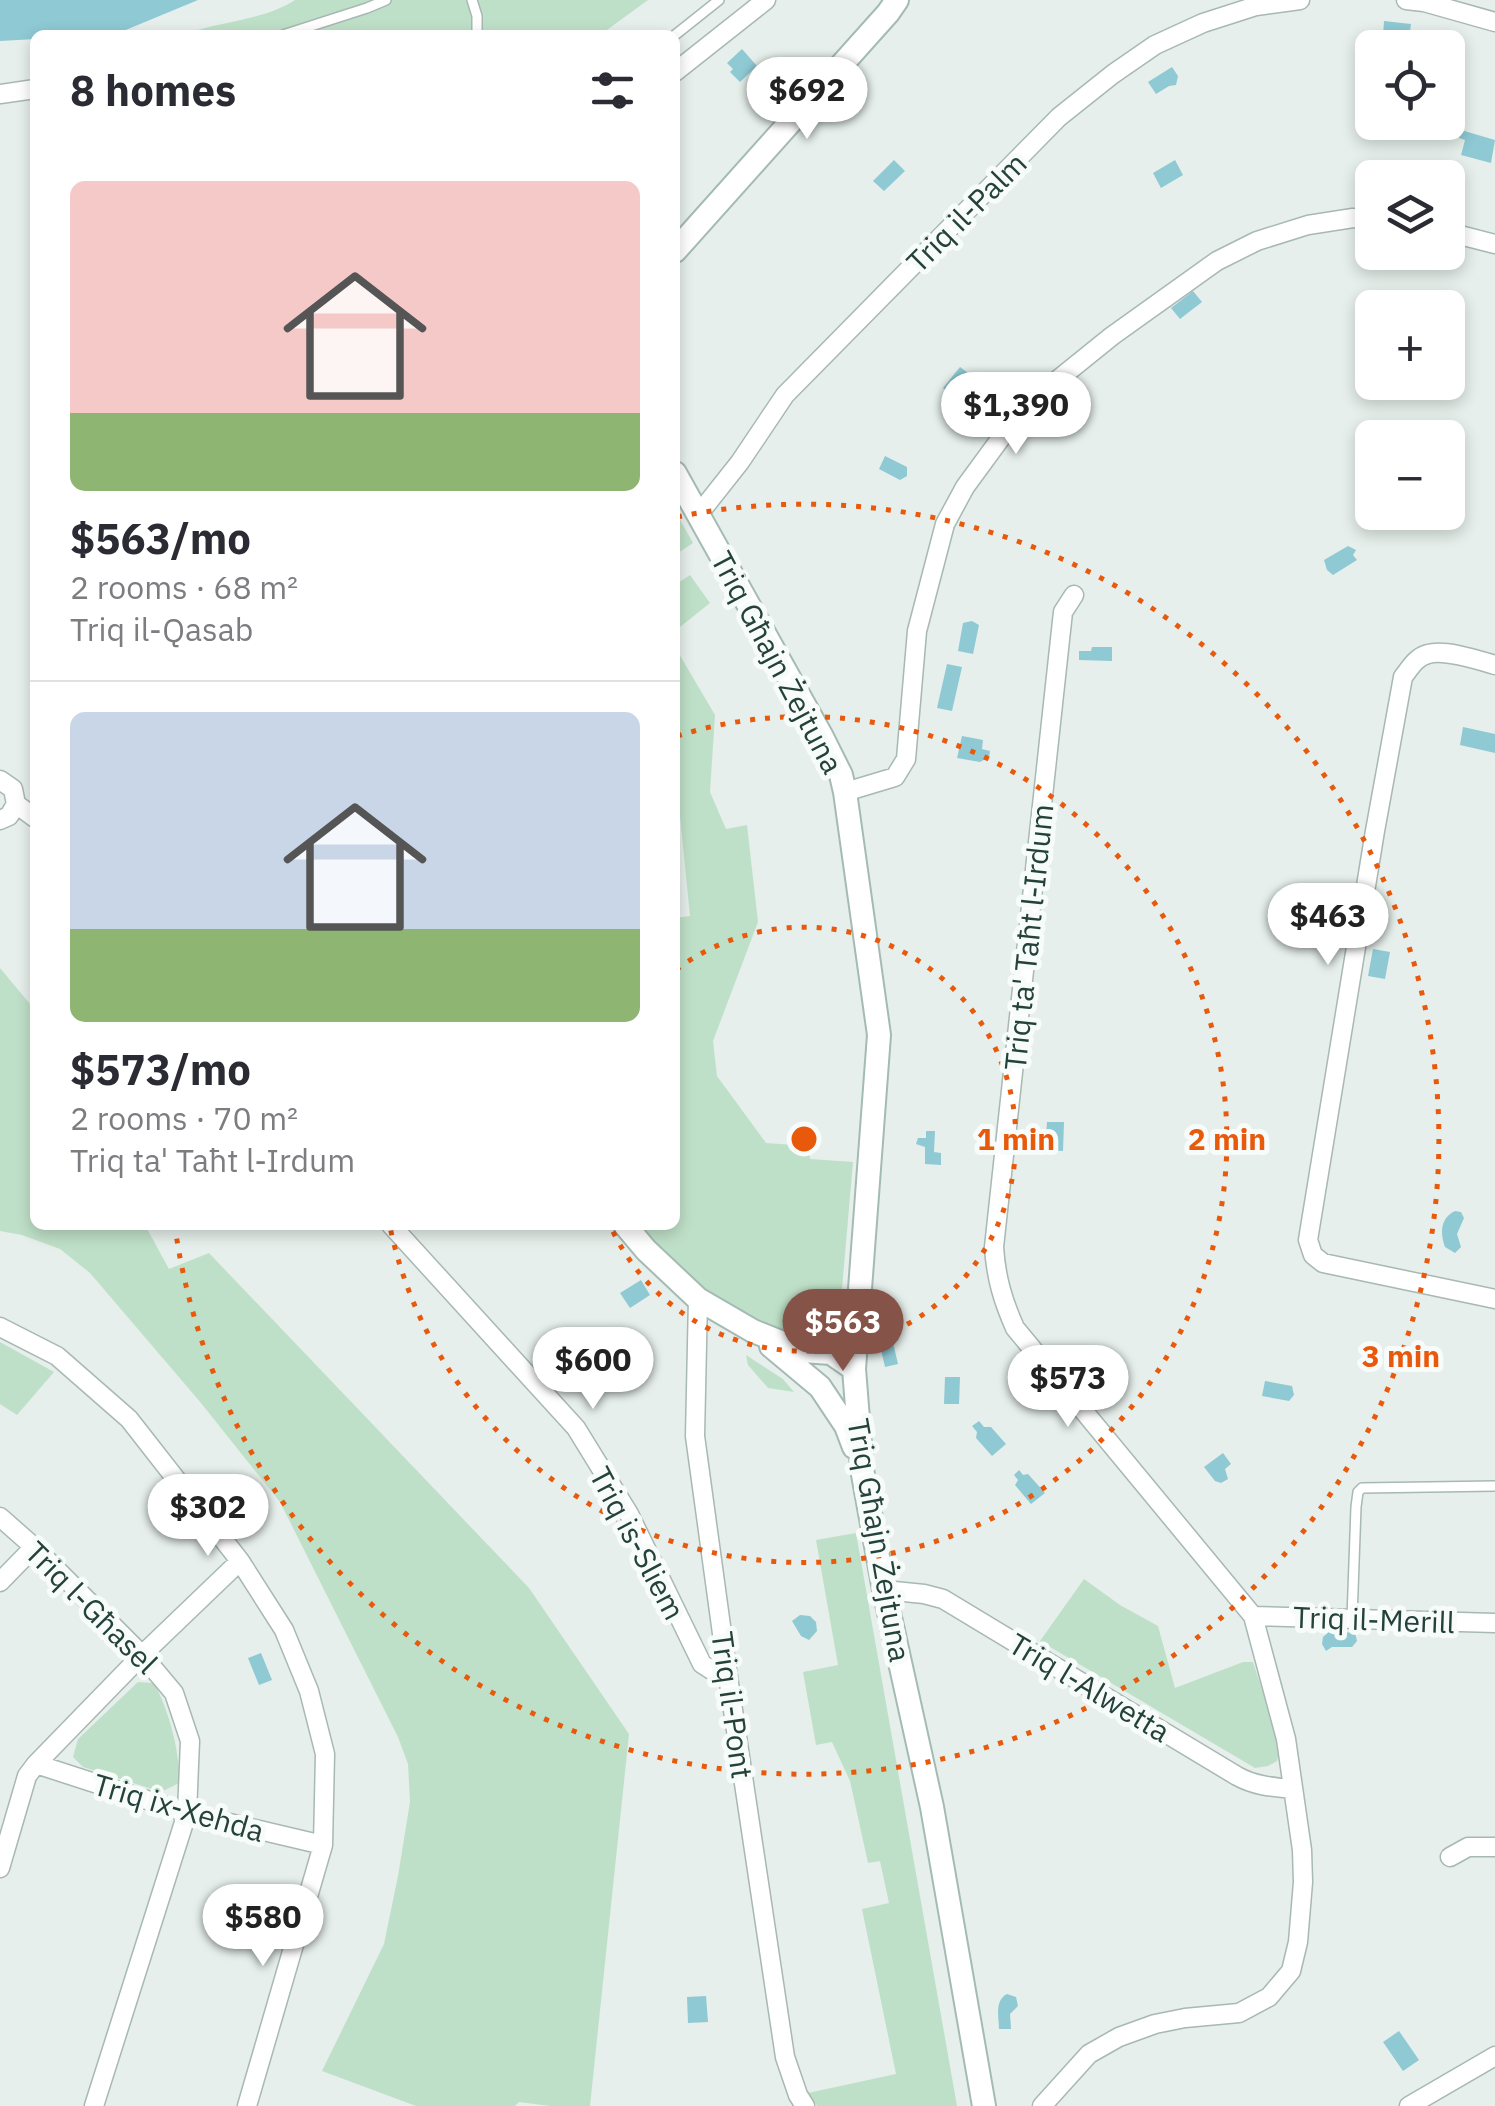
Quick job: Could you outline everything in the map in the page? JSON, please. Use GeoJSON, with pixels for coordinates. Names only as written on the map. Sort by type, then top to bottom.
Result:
{"type":"FeatureCollection","features":[{"type":"Feature","properties":{"kind":"street"},"geometry":{"type":"LineString","coordinates":[[680,68],[766,0]]}},
{"type":"Feature","properties":{"kind":"street"},"geometry":{"type":"LineString","coordinates":[[680,245],[897,0]]}},
{"type":"Feature","properties":{"kind":"street","name":"Triq il-Palm"},"geometry":{"type":"LineString","coordinates":[[698,515],[785,395],[1059,117],[1154,45],[1202,23],[1256,6],[1300,0]]}},
{"type":"Feature","properties":{"kind":"street"},"geometry":{"type":"LineString","coordinates":[[1406,0],[1495,22]]}},
{"type":"Feature","properties":{"kind":"street"},"geometry":{"type":"LineString","coordinates":[[0,94],[30,90]]}},
{"type":"Feature","properties":{"kind":"street"},"geometry":{"type":"LineString","coordinates":[[845,792],[895,777],[906,759],[917,631],[944,524],[964,487],[1006,431],[1055,382],[1112,336],[1217,261],[1258,240],[1308,225],[1355,218]]}},
{"type":"Feature","properties":{"kind":"street"},"geometry":{"type":"LineString","coordinates":[[1465,236],[1495,244]]}},
{"type":"Feature","properties":{"kind":"street","name":"Triq Għajn Żejtuna"},"geometry":{"type":"LineString","coordinates":[[680,482],[822,734],[845,792],[880,1035],[854,1379],[862,1469],[932,1807],[984,2106]]}},
{"type":"Feature","properties":{"kind":"street","name":"Triq ta' Taħt l-Irdum"},"geometry":{"type":"LineString","coordinates":[[1042,2106],[1089,2054],[1120,2036],[1185,2018],[1239,2013],[1269,1997],[1291,1971],[1304,1882],[1286,1739],[1253,1616],[1015,1328],[996,1276],[994,1248],[1064,612],[1074,595]]}},
{"type":"Feature","properties":{"kind":"street"},"geometry":{"type":"LineString","coordinates":[[1495,664],[1428,653],[1414,662],[1404,677],[1374,831],[1308,1240],[1312,1255],[1323,1263],[1495,1298]]}},
{"type":"Feature","properties":{"kind":"street"},"geometry":{"type":"LineString","coordinates":[[0,780],[13,790],[16,804],[30,814]]}},
{"type":"Feature","properties":{"kind":"street"},"geometry":{"type":"LineString","coordinates":[[0,820],[9,816],[16,804]]}},
{"type":"Feature","properties":{"kind":"street","name":"Triq is-Sliem"},"geometry":{"type":"LineString","coordinates":[[397,1230],[576,1428],[629,1514],[702,1664],[712,1671],[728,1670]]}},
{"type":"Feature","properties":{"kind":"street"},"geometry":{"type":"LineString","coordinates":[[629,1230],[698,1298],[753,1331],[802,1351],[832,1352],[854,1379],[831,1403]]}},
{"type":"Feature","properties":{"kind":"street","name":"Triq il-Pont"},"geometry":{"type":"LineString","coordinates":[[698,1298],[696,1436],[786,2057],[805,2106]]}},
{"type":"Feature","properties":{"kind":"street"},"geometry":{"type":"LineString","coordinates":[[0,1326],[57,1356],[129,1418],[240,1561],[284,1630],[309,1691],[325,1754],[323,1846],[247,2106]]}},
{"type":"Feature","properties":{"kind":"street"},"geometry":{"type":"LineString","coordinates":[[753,1331],[820,1387],[846,1426],[862,1469]]}},
{"type":"Feature","properties":{"kind":"street","name":"Triq l-Għasel"},"geometry":{"type":"LineString","coordinates":[[0,1517],[142,1655],[174,1693],[190,1742],[186,1813],[94,2106]]}},
{"type":"Feature","properties":{"kind":"street"},"geometry":{"type":"LineString","coordinates":[[0,1582],[34,1546]]}},
{"type":"Feature","properties":{"kind":"street"},"geometry":{"type":"LineString","coordinates":[[0,1868],[28,1776],[36,1764],[240,1561]]}},
{"type":"Feature","properties":{"kind":"street","name":"Triq l-Alwetta"},"geometry":{"type":"LineString","coordinates":[[884,1590],[943,1598],[1251,1784],[1293,1789]]}},
{"type":"Feature","properties":{"kind":"street","name":"Triq il-Merill"},"geometry":{"type":"LineString","coordinates":[[1253,1616],[1495,1623]]}},
{"type":"Feature","properties":{"kind":"street","name":"Triq ix-Xehda"},"geometry":{"type":"LineString","coordinates":[[36,1764],[186,1813],[323,1846]]}},
{"type":"Feature","properties":{"kind":"street"},"geometry":{"type":"LineString","coordinates":[[1450,1857],[1468,1846],[1495,1847]]}},
{"type":"Feature","properties":{"kind":"street"},"geometry":{"type":"LineString","coordinates":[[1409,2106],[1495,2056]]}},
{"type":"Feature","properties":{"kind":"lane"},"geometry":{"type":"LineString","coordinates":[[299,30],[386,0]]}},
{"type":"Feature","properties":{"kind":"lane"},"geometry":{"type":"LineString","coordinates":[[472,0],[477,30]]}},
{"type":"Feature","properties":{"kind":"lane"},"geometry":{"type":"LineString","coordinates":[[680,30],[719,0]]}},
{"type":"Feature","properties":{"kind":"lane"},"geometry":{"type":"LineString","coordinates":[[1352,1618],[1356,1507],[1362,1488],[1495,1486]]}},
{"type":"Feature","properties":{"kind":"green space"},"geometry":{"type":"Polygon","coordinates":[[[295,0],[648,0],[607,30],[197,30],[295,0]]]}},
{"type":"Feature","properties":{"kind":"green space"},"geometry":{"type":"Polygon","coordinates":[[[680,520],[693,543],[680,552],[680,520]]]}},
{"type":"Feature","properties":{"kind":"green space"},"geometry":{"type":"Polygon","coordinates":[[[690,575],[710,603],[680,627],[680,582],[690,575]]]}},
{"type":"Feature","properties":{"kind":"green space"},"geometry":{"type":"Polygon","coordinates":[[[680,656],[715,715],[710,792],[726,829],[747,825],[758,922],[713,1041],[717,1076],[766,1143],[809,1146],[810,1159],[853,1162],[838,1335],[829,1342],[806,1345],[762,1325],[685,1273],[644,1230],[680,1230],[680,917],[690,916],[680,816],[680,656]]]}},
{"type":"Feature","properties":{"kind":"green space"},"geometry":{"type":"Polygon","coordinates":[[[0,968],[30,1004],[30,1230],[148,1230],[169,1269],[209,1253],[529,1588],[629,1734],[590,2106],[519,2102],[515,2106],[416,2106],[322,2071],[384,1944],[410,1802],[408,1764],[398,1737],[280,1502],[90,1273],[60,1249],[0,1231],[0,968]]]}},
{"type":"Feature","properties":{"kind":"green space"},"geometry":{"type":"Polygon","coordinates":[[[0,1342],[54,1372],[17,1415],[0,1404],[0,1342]]]}},
{"type":"Feature","properties":{"kind":"green space"},"geometry":{"type":"Polygon","coordinates":[[[746,1355],[783,1379],[794,1392],[768,1388],[748,1365],[746,1355]]]}},
{"type":"Feature","properties":{"kind":"green space"},"geometry":{"type":"Polygon","coordinates":[[[856,1533],[957,2106],[817,2106],[808,2093],[896,2074],[862,1909],[889,1903],[880,1861],[868,1863],[850,1781],[832,1742],[816,1745],[803,1672],[838,1665],[816,1540],[856,1533]]]}},
{"type":"Feature","properties":{"kind":"green space"},"geometry":{"type":"Polygon","coordinates":[[[1084,1579],[1158,1626],[1175,1688],[1243,1662],[1253,1662],[1281,1747],[1277,1761],[1255,1768],[1040,1641],[1084,1579]]]}},
{"type":"Feature","properties":{"kind":"green space"},"geometry":{"type":"Polygon","coordinates":[[[138,1682],[154,1683],[175,1744],[179,1783],[161,1792],[83,1767],[73,1757],[78,1739],[138,1682]]]}},
{"type":"Feature","properties":{"kind":"water"},"geometry":{"type":"Polygon","coordinates":[[[0,0],[198,0],[126,30],[30,30],[30,39],[0,41],[0,0]]]}},
{"type":"Feature","properties":{"kind":"water"},"geometry":{"type":"Polygon","coordinates":[[[1384,21],[1411,24],[1410,30],[1383,30],[1384,21]]]}},
{"type":"Feature","properties":{"kind":"water"},"geometry":{"type":"Polygon","coordinates":[[[742,49],[757,66],[740,82],[727,63],[742,49]]]}},
{"type":"Feature","properties":{"kind":"water"},"geometry":{"type":"Polygon","coordinates":[[[1172,67],[1178,76],[1176,85],[1156,94],[1148,82],[1172,67]]]}},
{"type":"Feature","properties":{"kind":"water"},"geometry":{"type":"Polygon","coordinates":[[[1465,131],[1495,140],[1491,163],[1461,155],[1465,131]]]}},
{"type":"Feature","properties":{"kind":"water"},"geometry":{"type":"Polygon","coordinates":[[[894,160],[905,171],[884,191],[873,181],[894,160]]]}},
{"type":"Feature","properties":{"kind":"water"},"geometry":{"type":"Polygon","coordinates":[[[1175,160],[1183,175],[1161,188],[1153,173],[1175,160]]]}},
{"type":"Feature","properties":{"kind":"water"},"geometry":{"type":"Polygon","coordinates":[[[1193,291],[1202,302],[1180,319],[1171,308],[1193,291]]]}},
{"type":"Feature","properties":{"kind":"water"},"geometry":{"type":"Polygon","coordinates":[[[960,367],[971,375],[955,397],[943,388],[960,367]]]}},
{"type":"Feature","properties":{"kind":"water"},"geometry":{"type":"Polygon","coordinates":[[[885,456],[907,467],[907,476],[900,480],[879,469],[885,456]]]}},
{"type":"Feature","properties":{"kind":"water"},"geometry":{"type":"Polygon","coordinates":[[[1348,546],[1356,550],[1353,555],[1357,560],[1333,575],[1324,560],[1348,546]]]}},
{"type":"Feature","properties":{"kind":"water"},"geometry":{"type":"Polygon","coordinates":[[[972,621],[979,625],[973,654],[958,651],[963,623],[972,621]]]}},
{"type":"Feature","properties":{"kind":"water"},"geometry":{"type":"Polygon","coordinates":[[[1092,647],[1112,647],[1112,661],[1079,660],[1079,651],[1091,651],[1092,647]]]}},
{"type":"Feature","properties":{"kind":"water"},"geometry":{"type":"Polygon","coordinates":[[[947,664],[962,667],[952,711],[937,708],[947,664]]]}},
{"type":"Feature","properties":{"kind":"water"},"geometry":{"type":"Polygon","coordinates":[[[1463,727],[1495,734],[1495,753],[1460,745],[1463,727]]]}},
{"type":"Feature","properties":{"kind":"water"},"geometry":{"type":"Polygon","coordinates":[[[962,736],[983,740],[982,749],[990,751],[989,757],[980,762],[957,758],[962,736]]]}},
{"type":"Feature","properties":{"kind":"water"},"geometry":{"type":"Polygon","coordinates":[[[1373,949],[1390,952],[1385,979],[1368,976],[1373,949]]]}},
{"type":"Feature","properties":{"kind":"water"},"geometry":{"type":"Polygon","coordinates":[[[1047,1122],[1064,1122],[1063,1151],[1045,1150],[1047,1122]]]}},
{"type":"Feature","properties":{"kind":"water"},"geometry":{"type":"Polygon","coordinates":[[[926,1131],[935,1131],[934,1152],[941,1153],[941,1165],[925,1164],[925,1147],[916,1144],[918,1138],[926,1138],[926,1131]]]}},
{"type":"Feature","properties":{"kind":"water"},"geometry":{"type":"Polygon","coordinates":[[[1455,1211],[1464,1218],[1457,1234],[1461,1247],[1455,1253],[1445,1247],[1442,1232],[1446,1218],[1455,1211]]]}},
{"type":"Feature","properties":{"kind":"water"},"geometry":{"type":"Polygon","coordinates":[[[641,1280],[650,1295],[630,1308],[620,1293],[641,1280]]]}},
{"type":"Feature","properties":{"kind":"water"},"geometry":{"type":"Polygon","coordinates":[[[891,1334],[898,1364],[885,1367],[878,1337],[891,1334]]]}},
{"type":"Feature","properties":{"kind":"water"},"geometry":{"type":"Polygon","coordinates":[[[945,1377],[960,1377],[959,1404],[944,1404],[945,1377]]]}},
{"type":"Feature","properties":{"kind":"water"},"geometry":{"type":"Polygon","coordinates":[[[1265,1381],[1292,1386],[1294,1395],[1289,1401],[1262,1396],[1265,1381]]]}},
{"type":"Feature","properties":{"kind":"water"},"geometry":{"type":"Polygon","coordinates":[[[979,1421],[984,1427],[991,1427],[1006,1444],[992,1456],[976,1438],[972,1426],[979,1421]]]}},
{"type":"Feature","properties":{"kind":"water"},"geometry":{"type":"Polygon","coordinates":[[[1223,1453],[1231,1464],[1225,1469],[1228,1479],[1221,1483],[1204,1467],[1223,1453]]]}},
{"type":"Feature","properties":{"kind":"water"},"geometry":{"type":"Polygon","coordinates":[[[1019,1470],[1045,1493],[1031,1504],[1015,1485],[1018,1480],[1014,1475],[1019,1470]]]}},
{"type":"Feature","properties":{"kind":"water"},"geometry":{"type":"Polygon","coordinates":[[[800,1615],[810,1616],[816,1622],[817,1631],[809,1640],[801,1636],[792,1621],[800,1615]]]}},
{"type":"Feature","properties":{"kind":"water"},"geometry":{"type":"Polygon","coordinates":[[[1330,1631],[1355,1633],[1357,1641],[1352,1647],[1332,1647],[1326,1651],[1323,1637],[1330,1631]]]}},
{"type":"Feature","properties":{"kind":"water"},"geometry":{"type":"Polygon","coordinates":[[[261,1653],[272,1680],[259,1685],[248,1658],[261,1653]]]}},
{"type":"Feature","properties":{"kind":"water"},"geometry":{"type":"Polygon","coordinates":[[[1007,1994],[1016,1997],[1018,2006],[1010,2014],[1011,2029],[999,2029],[999,2005],[1007,1994]]]}},
{"type":"Feature","properties":{"kind":"water"},"geometry":{"type":"Polygon","coordinates":[[[706,1996],[708,2022],[688,2023],[687,1997],[706,1996]]]}},
{"type":"Feature","properties":{"kind":"water"},"geometry":{"type":"Polygon","coordinates":[[[1399,2031],[1419,2060],[1403,2071],[1383,2042],[1399,2031]]]}}]}
